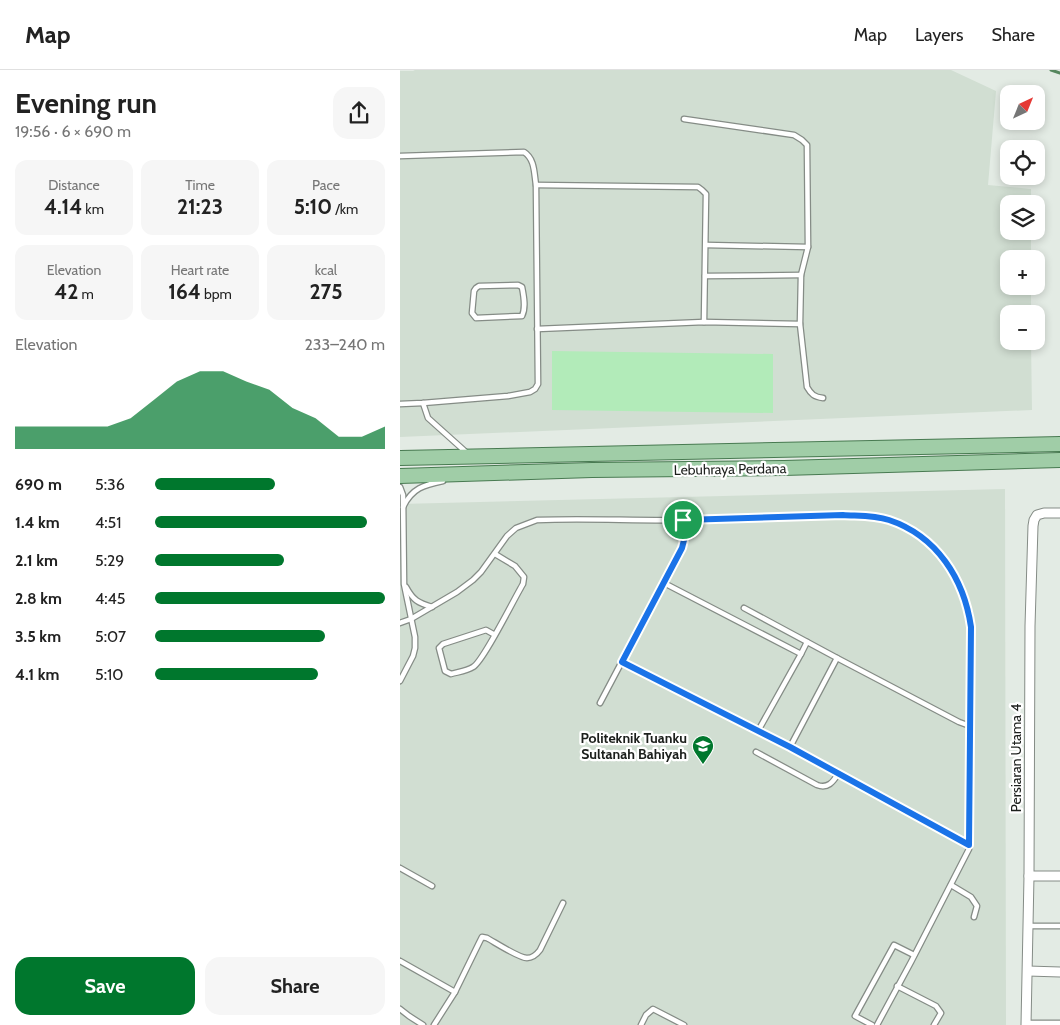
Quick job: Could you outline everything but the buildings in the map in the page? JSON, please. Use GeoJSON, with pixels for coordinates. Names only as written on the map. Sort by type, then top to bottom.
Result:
{"type":"FeatureCollection","features":[{"type":"Feature","properties":{"kind":"main road","name":"Lebuhraya Perdana"},"geometry":{"type":"LineString","coordinates":[[400,458],[1060,444]]}},
{"type":"Feature","properties":{"kind":"main road"},"geometry":{"type":"LineString","coordinates":[[400,475],[415,468],[456,458]]}},
{"type":"Feature","properties":{"kind":"main road","name":"Lebuhraya Perdana"},"geometry":{"type":"LineString","coordinates":[[400,475],[784,468],[1060,460]]}},
{"type":"Feature","properties":{"kind":"street","name":"Persiaran Utama 4"},"geometry":{"type":"LineString","coordinates":[[1026,1024],[1029,876],[1030,626],[1034,520],[1037,515],[1044,513],[1060,513]]}},
{"type":"Feature","properties":{"kind":"street"},"geometry":{"type":"LineString","coordinates":[[1029,876],[1060,876]]}},
{"type":"Feature","properties":{"kind":"street"},"geometry":{"type":"LineString","coordinates":[[1028,971],[1060,972]]}},
{"type":"Feature","properties":{"kind":"lane"},"geometry":{"type":"LineString","coordinates":[[684,118],[794,135],[807,145],[808,247],[801,275],[800,324],[807,387],[815,397],[823,398]]}},
{"type":"Feature","properties":{"kind":"lane"},"geometry":{"type":"LineString","coordinates":[[400,156],[524,152],[532,159],[536,185],[538,329],[538,384],[530,392],[508,396],[400,404]]}},
{"type":"Feature","properties":{"kind":"lane"},"geometry":{"type":"LineString","coordinates":[[536,185],[698,187],[702,190],[706,194],[704,322]]}},
{"type":"Feature","properties":{"kind":"lane"},"geometry":{"type":"LineString","coordinates":[[706,245],[808,247]]}},
{"type":"Feature","properties":{"kind":"lane"},"geometry":{"type":"LineString","coordinates":[[705,276],[801,275]]}},
{"type":"Feature","properties":{"kind":"lane"},"geometry":{"type":"LineString","coordinates":[[479,286],[521,286],[524,299],[524,314],[520,317],[476,318],[472,313],[474,291],[479,286]]}},
{"type":"Feature","properties":{"kind":"lane"},"geometry":{"type":"LineString","coordinates":[[524,299],[537,298]]}},
{"type":"Feature","properties":{"kind":"lane"},"geometry":{"type":"LineString","coordinates":[[538,329],[704,322],[800,324]]}},
{"type":"Feature","properties":{"kind":"lane"},"geometry":{"type":"LineString","coordinates":[[423,403],[428,418],[471,457]]}},
{"type":"Feature","properties":{"kind":"lane"},"geometry":{"type":"LineString","coordinates":[[403,508],[407,498],[419,488],[468,474]]}},
{"type":"Feature","properties":{"kind":"lane"},"geometry":{"type":"LineString","coordinates":[[400,487],[403,495],[404,584],[415,637],[413,656],[400,681]]}},
{"type":"Feature","properties":{"kind":"lane"},"geometry":{"type":"LineString","coordinates":[[400,623],[432,607],[473,580],[495,554],[502,542],[516,528],[537,520],[683,520],[843,515],[872,516],[889,520],[907,528],[924,539],[949,566],[964,597],[970,618],[969,849],[877,1025]]}},
{"type":"Feature","properties":{"kind":"lane"},"geometry":{"type":"LineString","coordinates":[[600,704],[682,548],[684,540],[683,520]]}},
{"type":"Feature","properties":{"kind":"lane"},"geometry":{"type":"LineString","coordinates":[[494,635],[486,630],[443,644],[439,648],[445,671],[451,674],[474,667],[479,661],[494,635],[523,584],[524,577],[515,566],[495,554]]}},
{"type":"Feature","properties":{"kind":"lane"},"geometry":{"type":"LineString","coordinates":[[664,582],[801,654]]}},
{"type":"Feature","properties":{"kind":"lane"},"geometry":{"type":"LineString","coordinates":[[404,584],[412,597],[420,603],[432,607]]}},
{"type":"Feature","properties":{"kind":"lane"},"geometry":{"type":"LineString","coordinates":[[744,608],[959,722],[970,726]]}},
{"type":"Feature","properties":{"kind":"lane"},"geometry":{"type":"LineString","coordinates":[[758,731],[807,642]]}},
{"type":"Feature","properties":{"kind":"lane"},"geometry":{"type":"LineString","coordinates":[[790,747],[837,658]]}},
{"type":"Feature","properties":{"kind":"lane"},"geometry":{"type":"LineString","coordinates":[[622,662],[790,747],[969,845]]}},
{"type":"Feature","properties":{"kind":"lane"},"geometry":{"type":"LineString","coordinates":[[756,752],[822,787],[832,783],[838,774]]}},
{"type":"Feature","properties":{"kind":"lane"},"geometry":{"type":"LineString","coordinates":[[400,868],[432,886]]}},
{"type":"Feature","properties":{"kind":"lane"},"geometry":{"type":"LineString","coordinates":[[951,885],[971,897],[977,906],[974,917]]}},
{"type":"Feature","properties":{"kind":"lane"},"geometry":{"type":"LineString","coordinates":[[434,1025],[455,992],[482,937],[488,938],[522,958],[529,958],[536,955],[540,950],[563,903]]}},
{"type":"Feature","properties":{"kind":"lane"},"geometry":{"type":"LineString","coordinates":[[1028,926],[1060,926]]}},
{"type":"Feature","properties":{"kind":"lane"},"geometry":{"type":"LineString","coordinates":[[872,1025],[855,1016],[894,945],[914,956]]}},
{"type":"Feature","properties":{"kind":"lane"},"geometry":{"type":"LineString","coordinates":[[400,961],[455,992]]}},
{"type":"Feature","properties":{"kind":"lane"},"geometry":{"type":"LineString","coordinates":[[897,986],[936,1006],[941,1013],[934,1025]]}},
{"type":"Feature","properties":{"kind":"lane"},"geometry":{"type":"LineString","coordinates":[[400,1008],[423,1025]]}},
{"type":"Feature","properties":{"kind":"lane"},"geometry":{"type":"LineString","coordinates":[[641,1025],[646,1015],[653,1009],[684,1025]]}},
{"type":"Feature","properties":{"kind":"lane"},"geometry":{"type":"LineString","coordinates":[[1026,1024],[1060,1023]]}},
{"type":"Feature","properties":{"kind":"shaded area"},"geometry":{"type":"Polygon","coordinates":[[[951,70],[996,91],[988,185],[1031,189],[1031,195],[1000,195],[1000,240],[1031,240],[1031,250],[1000,250],[1000,295],[1031,295],[1031,305],[1000,305],[1000,350],[1031,350],[1032,410],[400,437],[400,71],[951,70]]]}},
{"type":"Feature","properties":{"kind":"shaded area","name":"Politeknik Tuanku Sultanah Bahiyah"},"geometry":{"type":"Polygon","coordinates":[[[1005,489],[1006,1025],[400,1025],[400,504],[1005,489]]]}},
{"type":"Feature","properties":{"kind":"green space"},"geometry":{"type":"Polygon","coordinates":[[[552,351],[773,354],[773,413],[552,410],[552,351]]]}},
{"type":"Feature","properties":{"kind":"waterway"},"geometry":{"type":"LineString","coordinates":[[1051,70],[1060,73]]}},
{"type":"Feature","properties":{"kind":"place","name":"Politeknik Tuanku Sultanah Bahiyah"},"geometry":{"type":"Point","coordinates":[703,765]}},
{"type":"Feature","properties":{"kind":"route"},"geometry":{"type":"LineString","coordinates":[[786,516],[872,516],[889,520],[907,528],[924,539],[938,552],[957,580],[964,597],[971,627],[969,845],[790,747],[622,662],[682,548],[684,540],[683,520],[786,516]]}}]}
